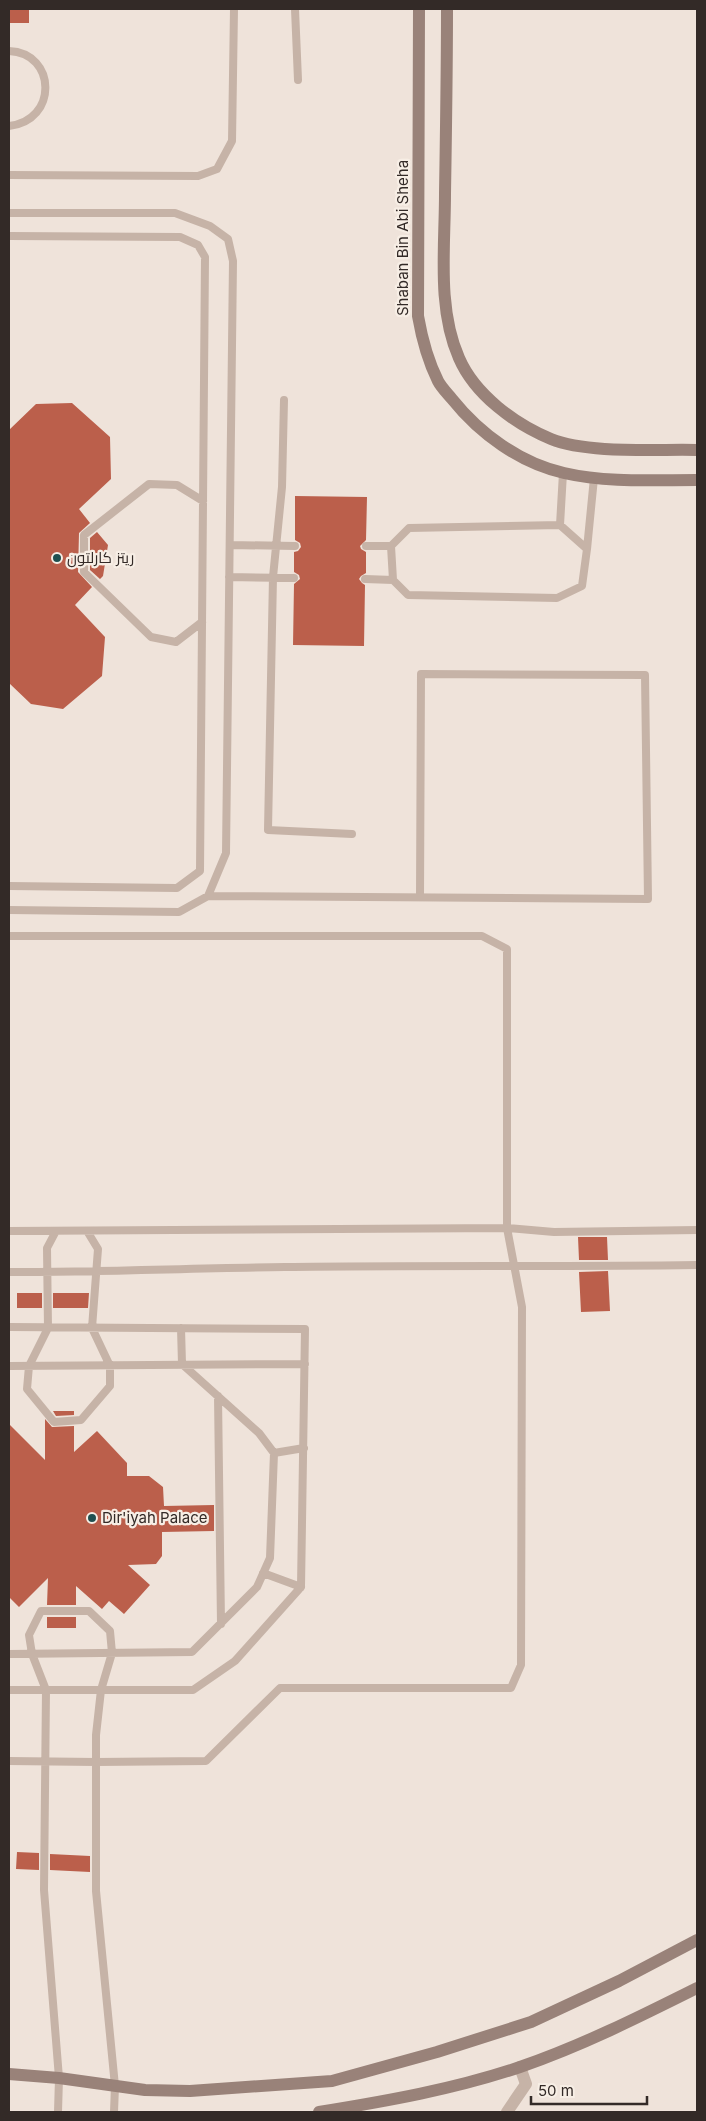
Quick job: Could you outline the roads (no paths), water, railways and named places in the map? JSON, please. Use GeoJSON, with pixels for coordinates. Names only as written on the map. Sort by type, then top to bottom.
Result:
{"type":"FeatureCollection","features":[{"type":"Feature","properties":{"kind":"street","name":"Shaban Bin Abi Sheha"},"geometry":{"type":"LineString","coordinates":[[419,9],[418,316],[424,350],[439,383],[459,408],[490,438],[525,459],[563,473],[594,478],[697,480]]}},
{"type":"Feature","properties":{"kind":"street"},"geometry":{"type":"LineString","coordinates":[[447,9],[445,299],[459,358],[476,387],[505,412],[530,429],[552,440],[595,448],[697,450]]}},
{"type":"Feature","properties":{"kind":"street"},"geometry":{"type":"LineString","coordinates":[[9,2074],[59,2078],[146,2090],[190,2091],[332,2081],[531,2022],[618,1981],[697,1940]]}},
{"type":"Feature","properties":{"kind":"street"},"geometry":{"type":"LineString","coordinates":[[319,2112],[406,2098],[520,2067],[615,2029],[697,1988]]}},
{"type":"Feature","properties":{"kind":"street"},"geometry":{"type":"LineString","coordinates":[[506,2112],[526,2084],[520,2067]]}},
{"type":"Feature","properties":{"kind":"lane"},"geometry":{"type":"LineString","coordinates":[[9,175],[198,176],[217,169],[227,152],[232,134],[234,9]]}},
{"type":"Feature","properties":{"kind":"lane"},"geometry":{"type":"LineString","coordinates":[[295,9],[298,80]]}},
{"type":"Feature","properties":{"kind":"lane"},"geometry":{"type":"LineString","coordinates":[[9,51],[28,56],[38,64],[44,75],[46,87],[44,100],[39,111],[30,120],[18,125],[9,126]]}},
{"type":"Feature","properties":{"kind":"lane"},"geometry":{"type":"LineString","coordinates":[[9,213],[175,213],[210,226],[228,239],[233,261],[226,853],[208,896]]}},
{"type":"Feature","properties":{"kind":"lane"},"geometry":{"type":"LineString","coordinates":[[9,236],[180,237],[198,245],[205,257],[200,871],[177,888],[9,886]]}},
{"type":"Feature","properties":{"kind":"lane"},"geometry":{"type":"LineString","coordinates":[[284,400],[282,487],[273,577],[268,830],[352,834]]}},
{"type":"Feature","properties":{"kind":"lane"},"geometry":{"type":"LineString","coordinates":[[560,525],[563,473]]}},
{"type":"Feature","properties":{"kind":"lane"},"geometry":{"type":"LineString","coordinates":[[366,579],[393,580],[408,594],[557,598],[582,586],[594,478]]}},
{"type":"Feature","properties":{"kind":"lane"},"geometry":{"type":"LineString","coordinates":[[202,622],[176,642],[151,637],[84,572],[84,535],[149,484],[177,485],[203,501]]}},
{"type":"Feature","properties":{"kind":"lane"},"geometry":{"type":"LineString","coordinates":[[366,546],[391,546],[409,528],[560,525],[587,548]]}},
{"type":"Feature","properties":{"kind":"lane"},"geometry":{"type":"LineString","coordinates":[[230,545],[294,546]]}},
{"type":"Feature","properties":{"kind":"lane"},"geometry":{"type":"LineString","coordinates":[[391,546],[393,580]]}},
{"type":"Feature","properties":{"kind":"lane"},"geometry":{"type":"LineString","coordinates":[[229,577],[294,578]]}},
{"type":"Feature","properties":{"kind":"lane"},"geometry":{"type":"LineString","coordinates":[[9,910],[179,912],[208,896],[648,899],[645,675],[421,674],[420,897]]}},
{"type":"Feature","properties":{"kind":"lane"},"geometry":{"type":"LineString","coordinates":[[9,936],[482,936],[507,949],[507,1228],[522,1307],[521,1665],[511,1688],[280,1688],[206,1761],[9,1761]]}},
{"type":"Feature","properties":{"kind":"lane"},"geometry":{"type":"LineString","coordinates":[[9,1231],[507,1228],[554,1232],[697,1230]]}},
{"type":"Feature","properties":{"kind":"lane"},"geometry":{"type":"LineString","coordinates":[[56,1231],[47,1248],[48,1328],[29,1366],[27,1389],[54,1422],[82,1420],[110,1386],[110,1366],[92,1328],[98,1249],[87,1231]]}},
{"type":"Feature","properties":{"kind":"lane"},"geometry":{"type":"LineString","coordinates":[[9,1272],[514,1266],[553,1268],[697,1265]]}},
{"type":"Feature","properties":{"kind":"lane"},"geometry":{"type":"LineString","coordinates":[[9,1327],[306,1329],[301,1588],[235,1661],[193,1690],[9,1690]]}},
{"type":"Feature","properties":{"kind":"lane"},"geometry":{"type":"LineString","coordinates":[[9,1654],[192,1652],[257,1587],[270,1558],[274,1454],[259,1433],[182,1364],[181,1328]]}},
{"type":"Feature","properties":{"kind":"lane"},"geometry":{"type":"LineString","coordinates":[[9,1366],[305,1364]]}},
{"type":"Feature","properties":{"kind":"lane"},"geometry":{"type":"LineString","coordinates":[[218,1396],[221,1624]]}},
{"type":"Feature","properties":{"kind":"lane"},"geometry":{"type":"LineString","coordinates":[[274,1454],[304,1448]]}},
{"type":"Feature","properties":{"kind":"lane"},"geometry":{"type":"LineString","coordinates":[[263,1573],[301,1588]]}},
{"type":"Feature","properties":{"kind":"lane"},"geometry":{"type":"LineString","coordinates":[[58,2112],[59,2078],[44,1890],[46,1690],[32,1654],[28,1635],[41,1611],[89,1610],[110,1631],[112,1653],[101,1690],[96,1735],[96,1891],[115,2086],[114,2112]]}},
{"type":"Feature","properties":{"kind":"place","name":"ريتز كارلتون"},"geometry":{"type":"Point","coordinates":[57,558]}},
{"type":"Feature","properties":{"kind":"place","name":"Dir'iyah Palace"},"geometry":{"type":"Point","coordinates":[92,1518]}}]}
